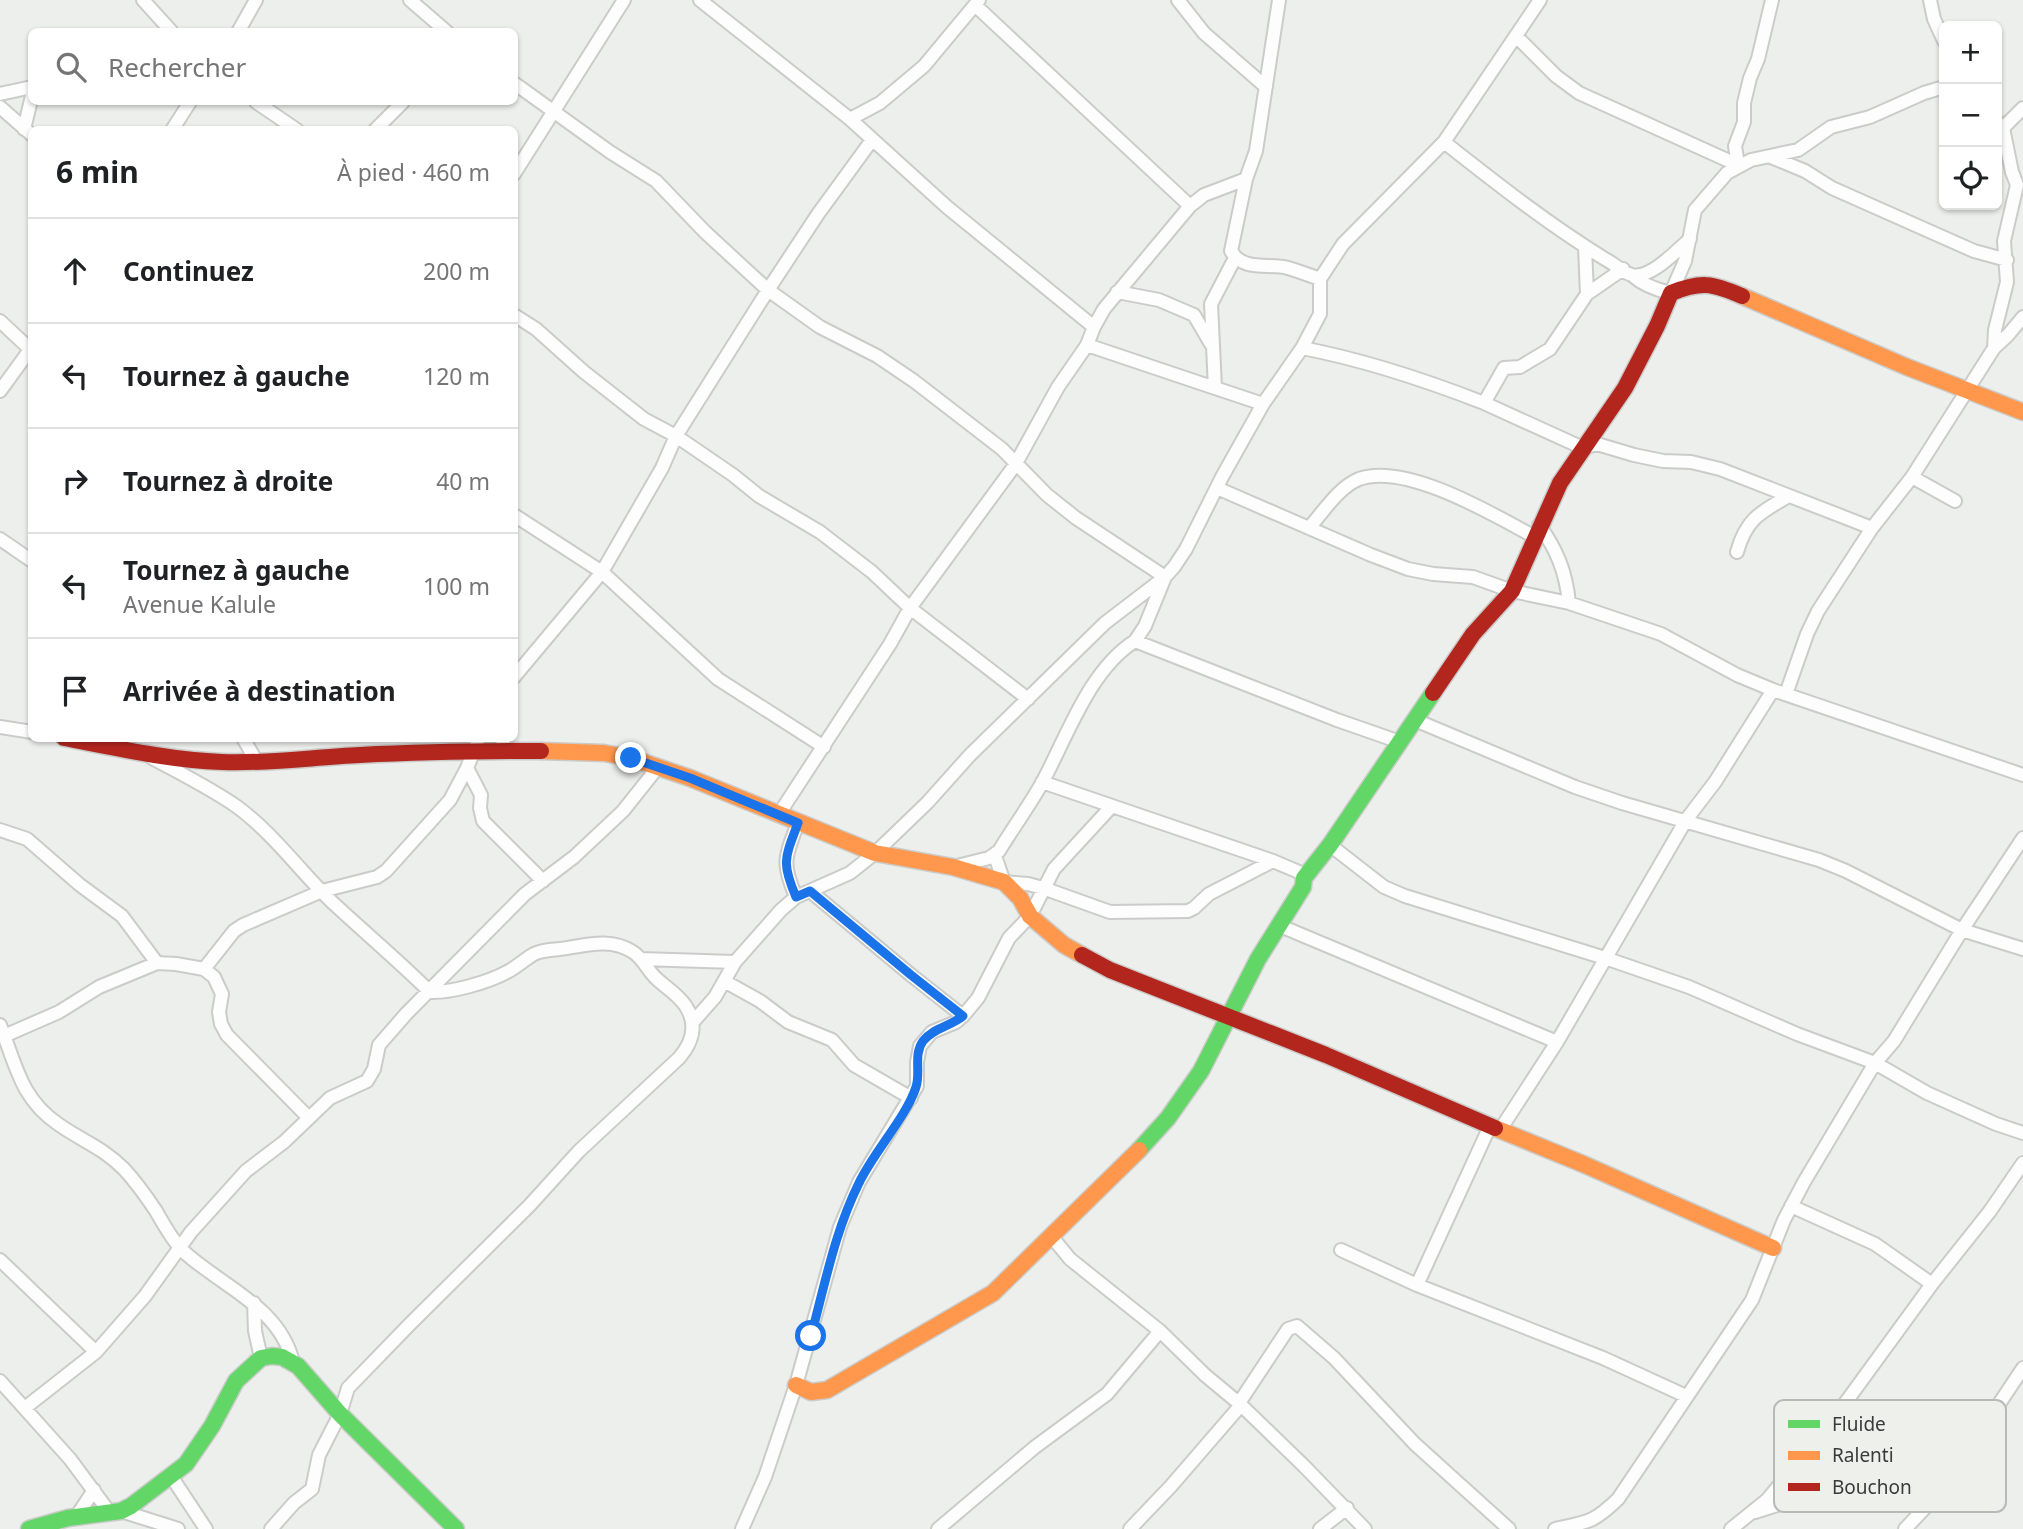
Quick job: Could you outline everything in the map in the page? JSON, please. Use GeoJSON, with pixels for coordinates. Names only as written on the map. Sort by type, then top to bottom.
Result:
{"type":"FeatureCollection","features":[{"type":"Feature","properties":{"kind":"street"},"geometry":{"type":"LineString","coordinates":[[143,0],[169,28]]}},
{"type":"Feature","properties":{"kind":"street"},"geometry":{"type":"LineString","coordinates":[[241,28],[256,0]]}},
{"type":"Feature","properties":{"kind":"street"},"geometry":{"type":"LineString","coordinates":[[410,0],[442,28]]}},
{"type":"Feature","properties":{"kind":"street"},"geometry":{"type":"LineString","coordinates":[[518,168],[624,0]]}},
{"type":"Feature","properties":{"kind":"street"},"geometry":{"type":"LineString","coordinates":[[700,0],[850,119],[947,207],[1094,327]]}},
{"type":"Feature","properties":{"kind":"street"},"geometry":{"type":"LineString","coordinates":[[1178,0],[1204,33],[1266,87]]}},
{"type":"Feature","properties":{"kind":"street"},"geometry":{"type":"LineString","coordinates":[[1279,0],[1256,151],[1246,178],[1231,251],[1235,258],[1255,266],[1286,267],[1320,279]]}},
{"type":"Feature","properties":{"kind":"street"},"geometry":{"type":"LineString","coordinates":[[693,1022],[710,1004],[735,962],[781,910],[796,897],[850,873],[875,853],[927,803],[970,755],[1105,623],[1165,576],[1186,549],[1263,404],[1303,348],[1320,314],[1320,279],[1343,244],[1444,142],[1540,0]]}},
{"type":"Feature","properties":{"kind":"street"},"geometry":{"type":"LineString","coordinates":[[1738,165],[1735,146],[1744,122],[1744,103],[1772,0]]}},
{"type":"Feature","properties":{"kind":"street"},"geometry":{"type":"LineString","coordinates":[[1930,0],[1939,30]]}},
{"type":"Feature","properties":{"kind":"street"},"geometry":{"type":"LineString","coordinates":[[850,119],[880,103],[924,66],[977,3],[1190,206]]}},
{"type":"Feature","properties":{"kind":"street"},"geometry":{"type":"LineString","coordinates":[[1517,37],[1556,76],[1579,93],[1738,165]]}},
{"type":"Feature","properties":{"kind":"street"},"geometry":{"type":"LineString","coordinates":[[518,86],[656,181],[705,232],[768,290],[820,327],[877,356],[914,381],[1002,449],[1047,495],[1076,518],[1165,576]]}},
{"type":"Feature","properties":{"kind":"street"},"geometry":{"type":"LineString","coordinates":[[0,94],[28,88]]}},
{"type":"Feature","properties":{"kind":"street"},"geometry":{"type":"LineString","coordinates":[[796,1385],[804,1392],[816,1393],[837,1385],[993,1293],[1130,1161],[1168,1118],[1201,1071],[1242,989],[1303,887],[1304,878],[1330,845],[1473,634],[1512,591],[1560,482],[1625,388],[1657,326],[1685,261],[1695,210],[1727,173],[1751,160],[1798,150],[1831,127],[1871,117],[1939,88]]}},
{"type":"Feature","properties":{"kind":"street"},"geometry":{"type":"LineString","coordinates":[[29,126],[31,105]]}},
{"type":"Feature","properties":{"kind":"street"},"geometry":{"type":"LineString","coordinates":[[175,126],[188,105]]}},
{"type":"Feature","properties":{"kind":"street"},"geometry":{"type":"LineString","coordinates":[[260,105],[291,126]]}},
{"type":"Feature","properties":{"kind":"street"},"geometry":{"type":"LineString","coordinates":[[380,126],[400,105]]}},
{"type":"Feature","properties":{"kind":"street"},"geometry":{"type":"LineString","coordinates":[[0,107],[28,132]]}},
{"type":"Feature","properties":{"kind":"street"},"geometry":{"type":"LineString","coordinates":[[2002,124],[2023,108]]}},
{"type":"Feature","properties":{"kind":"street"},"geometry":{"type":"LineString","coordinates":[[1994,348],[1995,330],[2007,282],[2004,241],[2017,185],[2002,133]]}},
{"type":"Feature","properties":{"kind":"street"},"geometry":{"type":"LineString","coordinates":[[518,672],[602,572],[662,468],[676,436],[818,214],[872,140]]}},
{"type":"Feature","properties":{"kind":"street"},"geometry":{"type":"LineString","coordinates":[[1444,142],[1585,247],[1658,290],[1671,293],[1696,283],[1724,289],[2023,412]]}},
{"type":"Feature","properties":{"kind":"street"},"geometry":{"type":"LineString","coordinates":[[1772,157],[1805,171],[1832,188],[1974,251],[2007,260]]}},
{"type":"Feature","properties":{"kind":"street"},"geometry":{"type":"LineString","coordinates":[[779,814],[890,644],[910,608],[1015,465],[1058,387],[1087,345],[1094,327],[1117,292],[1190,206],[1204,195],[1246,178]]}},
{"type":"Feature","properties":{"kind":"street"},"geometry":{"type":"LineString","coordinates":[[1484,403],[1504,368],[1521,367],[1550,349],[1587,294],[1628,272],[1646,274],[1690,238]]}},
{"type":"Feature","properties":{"kind":"street"},"geometry":{"type":"LineString","coordinates":[[1585,247],[1587,294]]}},
{"type":"Feature","properties":{"kind":"street"},"geometry":{"type":"LineString","coordinates":[[1194,315],[1210,304],[1235,258]]}},
{"type":"Feature","properties":{"kind":"street"},"geometry":{"type":"LineString","coordinates":[[1685,261],[1696,283]]}},
{"type":"Feature","properties":{"kind":"street"},"geometry":{"type":"LineString","coordinates":[[1117,292],[1159,300],[1194,315],[1212,346]]}},
{"type":"Feature","properties":{"kind":"street"},"geometry":{"type":"LineString","coordinates":[[1210,304],[1215,388]]}},
{"type":"Feature","properties":{"kind":"street"},"geometry":{"type":"LineString","coordinates":[[1417,1285],[1495,1128],[1557,1042],[1686,820],[1779,692],[1818,611],[1872,528],[1912,477],[1994,348],[2023,317]]}},
{"type":"Feature","properties":{"kind":"street"},"geometry":{"type":"LineString","coordinates":[[518,318],[536,329],[644,419],[676,436],[759,496],[820,533],[872,572],[910,608],[1028,699]]}},
{"type":"Feature","properties":{"kind":"street"},"geometry":{"type":"LineString","coordinates":[[0,321],[28,346]]}},
{"type":"Feature","properties":{"kind":"street"},"geometry":{"type":"LineString","coordinates":[[1087,345],[1263,404]]}},
{"type":"Feature","properties":{"kind":"street"},"geometry":{"type":"LineString","coordinates":[[1303,348],[1377,365],[1430,382],[1484,403],[1583,448],[1597,444],[1662,461],[1692,462],[1720,469],[1872,528]]}},
{"type":"Feature","properties":{"kind":"street"},"geometry":{"type":"LineString","coordinates":[[0,391],[28,353]]}},
{"type":"Feature","properties":{"kind":"street"},"geometry":{"type":"LineString","coordinates":[[1309,528],[1343,489],[1360,479],[1382,477],[1431,486],[1537,531],[1553,546],[1562,565],[1569,603]]}},
{"type":"Feature","properties":{"kind":"street"},"geometry":{"type":"LineString","coordinates":[[1912,477],[1955,501]]}},
{"type":"Feature","properties":{"kind":"street"},"geometry":{"type":"LineString","coordinates":[[1217,488],[1408,569],[1473,577],[1512,591],[1569,603],[1661,634],[1737,676],[1779,692],[2023,775]]}},
{"type":"Feature","properties":{"kind":"street"},"geometry":{"type":"LineString","coordinates":[[1737,552],[1742,535],[1750,523],[1761,512],[1787,497]]}},
{"type":"Feature","properties":{"kind":"street"},"geometry":{"type":"LineString","coordinates":[[518,518],[602,572],[718,679],[824,747]]}},
{"type":"Feature","properties":{"kind":"street"},"geometry":{"type":"LineString","coordinates":[[0,539],[28,558]]}},
{"type":"Feature","properties":{"kind":"street"},"geometry":{"type":"LineString","coordinates":[[953,867],[995,856],[1042,782],[1081,703],[1115,658],[1135,641],[1145,626],[1165,576]]}},
{"type":"Feature","properties":{"kind":"street"},"geometry":{"type":"LineString","coordinates":[[1135,641],[1400,742]]}},
{"type":"Feature","properties":{"kind":"street"},"geometry":{"type":"LineString","coordinates":[[1415,720],[1575,787],[1784,849],[1846,871],[1962,930],[2023,949]]}},
{"type":"Feature","properties":{"kind":"street"},"geometry":{"type":"LineString","coordinates":[[0,727],[28,731]]}},
{"type":"Feature","properties":{"kind":"street"},"geometry":{"type":"LineString","coordinates":[[101,742],[119,744],[144,754],[235,806],[430,992]]}},
{"type":"Feature","properties":{"kind":"street"},"geometry":{"type":"LineString","coordinates":[[245,742],[257,762]]}},
{"type":"Feature","properties":{"kind":"street"},"geometry":{"type":"LineString","coordinates":[[144,754],[204,762],[257,762],[476,745],[604,753],[658,767],[875,853],[953,867],[1004,882],[1028,884],[1110,912],[1188,911],[1209,894],[1273,861]]}},
{"type":"Feature","properties":{"kind":"street"},"geometry":{"type":"LineString","coordinates":[[204,969],[234,931],[322,891],[377,877],[386,871],[450,800],[476,745]]}},
{"type":"Feature","properties":{"kind":"street"},"geometry":{"type":"LineString","coordinates":[[26,1407],[96,1352],[145,1296],[191,1232],[235,1182],[330,1098],[366,1080],[374,1069],[379,1045],[406,1014],[525,894],[574,857],[623,811],[658,767]]}},
{"type":"Feature","properties":{"kind":"street"},"geometry":{"type":"LineString","coordinates":[[467,768],[481,795],[483,821],[543,881]]}},
{"type":"Feature","properties":{"kind":"street"},"geometry":{"type":"LineString","coordinates":[[1042,782],[1273,861],[1299,872],[1304,878]]}},
{"type":"Feature","properties":{"kind":"street"},"geometry":{"type":"LineString","coordinates":[[742,1529],[765,1477],[796,1385],[840,1227],[859,1182],[917,1086],[920,1046],[932,1032],[956,1022],[978,998],[1009,938],[1030,916],[1043,888],[1062,859],[1112,806]]}},
{"type":"Feature","properties":{"kind":"street"},"geometry":{"type":"LineString","coordinates":[[796,897],[786,870],[785,857],[798,823]]}},
{"type":"Feature","properties":{"kind":"street"},"geometry":{"type":"LineString","coordinates":[[0,830],[27,839],[80,885],[122,916],[157,963]]}},
{"type":"Feature","properties":{"kind":"street"},"geometry":{"type":"LineString","coordinates":[[1555,1529],[1583,1524],[1600,1517],[1618,1499],[1752,1300],[1791,1206],[1875,1063],[1894,1041],[1962,930],[2023,838]]}},
{"type":"Feature","properties":{"kind":"street"},"geometry":{"type":"LineString","coordinates":[[1330,845],[1384,887],[1405,896],[1689,987],[1817,1042],[1875,1063],[1927,1093],[2023,1133]]}},
{"type":"Feature","properties":{"kind":"street"},"geometry":{"type":"LineString","coordinates":[[995,856],[1004,882],[1020,898],[1030,916],[1064,945],[1110,970],[1583,1164],[1773,1248]]}},
{"type":"Feature","properties":{"kind":"street"},"geometry":{"type":"LineString","coordinates":[[810,891],[963,1016]]}},
{"type":"Feature","properties":{"kind":"street"},"geometry":{"type":"LineString","coordinates":[[1278,925],[1557,1042]]}},
{"type":"Feature","properties":{"kind":"street"},"geometry":{"type":"LineString","coordinates":[[271,1529],[294,1503],[312,1489],[319,1455],[340,1414],[348,1388],[529,1206],[579,1151],[679,1058],[688,1047],[693,1032],[693,1022],[688,1009],[678,995],[657,980],[642,959],[621,947],[599,942],[544,950],[533,954],[507,972],[489,979],[430,992]]}},
{"type":"Feature","properties":{"kind":"street"},"geometry":{"type":"LineString","coordinates":[[642,959],[735,962]]}},
{"type":"Feature","properties":{"kind":"street"},"geometry":{"type":"LineString","coordinates":[[293,1362],[283,1335],[254,1303],[214,1276],[180,1248],[139,1187],[122,1168],[99,1147],[58,1125],[47,1115],[24,1088],[4,1041],[59,1012],[99,986],[157,963],[204,969],[214,977],[222,993],[220,1024],[226,1035],[309,1118]]}},
{"type":"Feature","properties":{"kind":"street"},"geometry":{"type":"LineString","coordinates":[[724,981],[760,1001],[788,1022],[832,1040],[853,1065],[911,1098]]}},
{"type":"Feature","properties":{"kind":"street"},"geometry":{"type":"LineString","coordinates":[[1847,1400],[2023,1163]]}},
{"type":"Feature","properties":{"kind":"street"},"geometry":{"type":"LineString","coordinates":[[1791,1206],[1875,1244],[1932,1284]]}},
{"type":"Feature","properties":{"kind":"street"},"geometry":{"type":"LineString","coordinates":[[1052,1237],[1070,1259],[1160,1331],[1240,1404],[1347,1508],[1365,1529]]}},
{"type":"Feature","properties":{"kind":"street"},"geometry":{"type":"LineString","coordinates":[[1341,1250],[1417,1285],[1593,1354],[1686,1396]]}},
{"type":"Feature","properties":{"kind":"street"},"geometry":{"type":"LineString","coordinates":[[0,1260],[96,1352]]}},
{"type":"Feature","properties":{"kind":"street"},"geometry":{"type":"LineString","coordinates":[[254,1303],[254,1322],[261,1358]]}},
{"type":"Feature","properties":{"kind":"street"},"geometry":{"type":"LineString","coordinates":[[1130,1529],[1171,1486],[1240,1404],[1288,1329],[1297,1326],[1334,1358],[1415,1444],[1509,1529]]}},
{"type":"Feature","properties":{"kind":"street"},"geometry":{"type":"LineString","coordinates":[[939,1529],[1035,1447],[1107,1394],[1160,1331]]}},
{"type":"Feature","properties":{"kind":"street"},"geometry":{"type":"LineString","coordinates":[[29,1529],[76,1517],[116,1512],[171,1476],[186,1464],[212,1426],[236,1381],[261,1358],[282,1357],[293,1362],[340,1414],[454,1528]]}},
{"type":"Feature","properties":{"kind":"street"},"geometry":{"type":"LineString","coordinates":[[2001,1400],[2023,1368]]}},
{"type":"Feature","properties":{"kind":"street"},"geometry":{"type":"LineString","coordinates":[[0,1381],[26,1407],[94,1490],[116,1512],[143,1524],[178,1529]]}},
{"type":"Feature","properties":{"kind":"street"},"geometry":{"type":"LineString","coordinates":[[324,1395],[348,1388]]}},
{"type":"Feature","properties":{"kind":"street"},"geometry":{"type":"LineString","coordinates":[[171,1476],[206,1529]]}},
{"type":"Feature","properties":{"kind":"street"},"geometry":{"type":"LineString","coordinates":[[76,1517],[94,1490]]}},
{"type":"Feature","properties":{"kind":"street"},"geometry":{"type":"LineString","coordinates":[[1731,1529],[1774,1490]]}},
{"type":"Feature","properties":{"kind":"street"},"geometry":{"type":"LineString","coordinates":[[1750,1514],[1774,1506]]}},
{"type":"Feature","properties":{"kind":"street"},"geometry":{"type":"LineString","coordinates":[[1320,1529],[1347,1508]]}},
{"type":"Feature","properties":{"kind":"street"},"geometry":{"type":"LineString","coordinates":[[1905,1529],[1921,1512]]}},
{"type":"Feature","properties":{"kind":"traffic: fast"},"geometry":{"type":"LineString","coordinates":[[1139,1150],[1168,1118],[1201,1071],[1258,959],[1303,887],[1304,878],[1330,845],[1433,693]]}},
{"type":"Feature","properties":{"kind":"traffic: fast"},"geometry":{"type":"LineString","coordinates":[[29,1529],[68,1518],[121,1511],[131,1506],[186,1464],[212,1426],[236,1381],[261,1358],[272,1356],[282,1357],[298,1366],[340,1414],[456,1529]]}},
{"type":"Feature","properties":{"kind":"traffic: slow"},"geometry":{"type":"LineString","coordinates":[[1742,296],[1907,367],[2023,412]]}},
{"type":"Feature","properties":{"kind":"traffic: slow"},"geometry":{"type":"LineString","coordinates":[[541,751],[604,753],[631,758],[690,778],[875,853],[953,867],[1004,882],[1020,898],[1030,916],[1064,945],[1082,955]]}},
{"type":"Feature","properties":{"kind":"traffic: slow"},"geometry":{"type":"LineString","coordinates":[[1495,1128],[1773,1248]]}},
{"type":"Feature","properties":{"kind":"traffic: slow"},"geometry":{"type":"LineString","coordinates":[[796,1385],[811,1392],[827,1390],[993,1293],[1139,1150]]}},
{"type":"Feature","properties":{"kind":"traffic: jam"},"geometry":{"type":"LineString","coordinates":[[1433,693],[1473,634],[1512,591],[1560,483],[1625,388],[1671,293],[1707,285],[1742,296]]}},
{"type":"Feature","properties":{"kind":"traffic: jam"},"geometry":{"type":"LineString","coordinates":[[85,742],[162,756],[222,762],[405,753],[541,751]]}},
{"type":"Feature","properties":{"kind":"traffic: jam"},"geometry":{"type":"LineString","coordinates":[[1082,955],[1110,970],[1326,1055],[1495,1128]]}},
{"type":"Feature","properties":{"kind":"route"},"geometry":{"type":"LineString","coordinates":[[631,758],[690,778],[798,823],[785,857],[786,870],[796,897],[810,891],[963,1016],[956,1022],[932,1032],[920,1046],[917,1086],[859,1182],[840,1227],[811,1336]]}}]}
